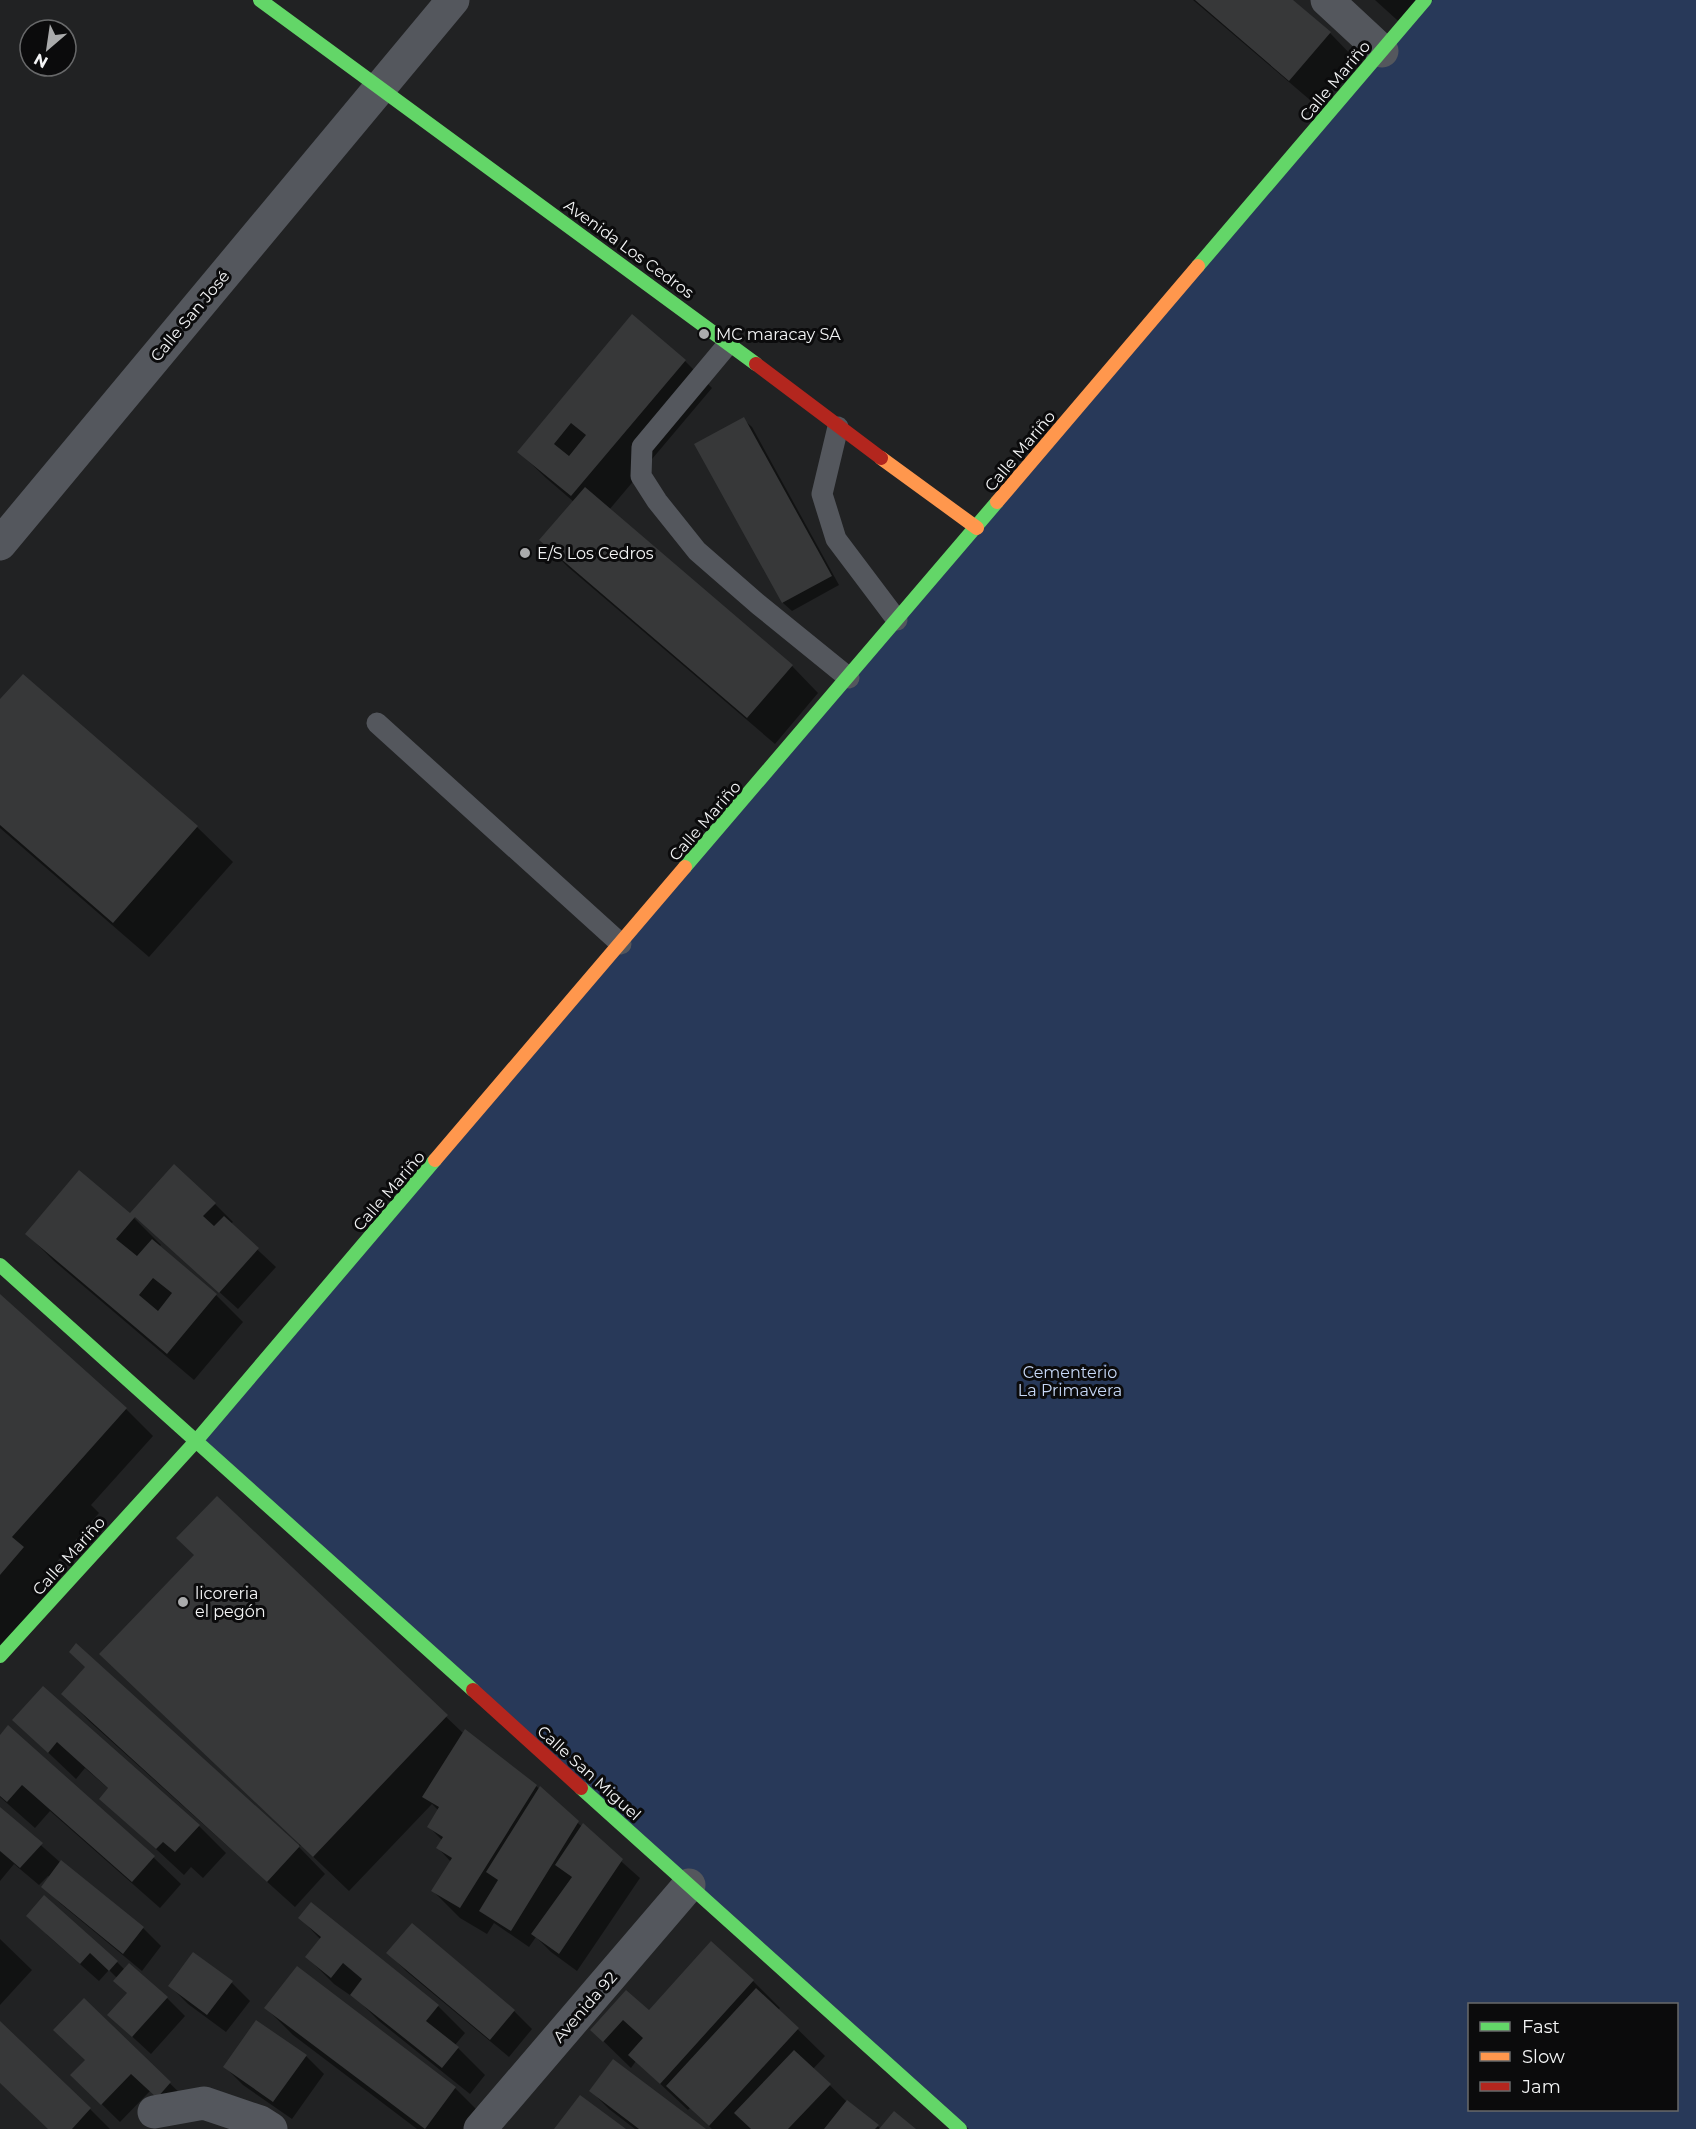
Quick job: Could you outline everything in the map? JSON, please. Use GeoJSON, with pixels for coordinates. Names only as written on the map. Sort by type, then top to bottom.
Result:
{"type":"FeatureCollection","features":[{"type":"Feature","properties":{"kind":"street","name":"Avenida Los Cedros"},"geometry":{"type":"LineString","coordinates":[[260,0],[729,343],[838,427],[976,528]]}},
{"type":"Feature","properties":{"kind":"street","name":"Calle San José"},"geometry":{"type":"LineString","coordinates":[[0,544],[453,0]]}},
{"type":"Feature","properties":{"kind":"street"},"geometry":{"type":"LineString","coordinates":[[1327,0],[1382,51]]}},
{"type":"Feature","properties":{"kind":"street","name":"Calle Mariño"},"geometry":{"type":"LineString","coordinates":[[0,1656],[196,1442],[1425,0]]}},
{"type":"Feature","properties":{"kind":"street","name":"Calle San Miguel"},"geometry":{"type":"LineString","coordinates":[[0,1265],[960,2129]]}},
{"type":"Feature","properties":{"kind":"street","name":"Avenida 92"},"geometry":{"type":"LineString","coordinates":[[480,2129],[689,1885]]}},
{"type":"Feature","properties":{"kind":"street"},"geometry":{"type":"LineString","coordinates":[[154,2112],[204,2103],[260,2122],[271,2129]]}},
{"type":"Feature","properties":{"kind":"lane"},"geometry":{"type":"LineString","coordinates":[[729,343],[642,447],[641,476],[657,501],[697,551],[849,678]]}},
{"type":"Feature","properties":{"kind":"lane"},"geometry":{"type":"LineString","coordinates":[[838,427],[822,494],[836,539],[897,620]]}},
{"type":"Feature","properties":{"kind":"lane"},"geometry":{"type":"LineString","coordinates":[[377,723],[621,944]]}},
{"type":"Feature","properties":{"kind":"green space","name":"Cementerio La Primavera"},"geometry":{"type":"Polygon","coordinates":[[[1425,0],[1696,0],[1696,2129],[969,2129],[196,1441],[1425,0]]]}},
{"type":"Feature","properties":{"kind":"building"},"geometry":{"type":"Polygon","coordinates":[[[1195,0],[1293,0],[1331,32],[1289,81],[1195,0]]]}},
{"type":"Feature","properties":{"kind":"building"},"geometry":{"type":"Polygon","coordinates":[[[632,314],[686,360],[571,496],[517,452],[632,314]],[[571,423],[554,444],[569,456],[586,435],[571,423]]]}},
{"type":"Feature","properties":{"kind":"building"},"geometry":{"type":"Polygon","coordinates":[[[744,417],[832,576],[782,603],[694,444],[744,417]]]}},
{"type":"Feature","properties":{"kind":"building"},"geometry":{"type":"Polygon","coordinates":[[[585,487],[793,665],[747,718],[539,540],[585,487]]]}},
{"type":"Feature","properties":{"kind":"building"},"geometry":{"type":"Polygon","coordinates":[[[23,674],[198,826],[113,923],[0,825],[0,699],[23,674]]]}},
{"type":"Feature","properties":{"kind":"building"},"geometry":{"type":"Polygon","coordinates":[[[174,1164],[216,1203],[203,1216],[214,1226],[224,1216],[259,1248],[219,1293],[135,1217],[116,1239],[137,1256],[152,1239],[217,1294],[167,1354],[25,1234],[79,1170],[130,1213],[174,1164]],[[153,1278],[139,1295],[158,1311],[172,1293],[153,1278]]]}},
{"type":"Feature","properties":{"kind":"building"},"geometry":{"type":"Polygon","coordinates":[[[0,1294],[127,1408],[12,1537],[24,1547],[0,1575],[0,1294]]]}},
{"type":"Feature","properties":{"kind":"building"},"geometry":{"type":"Polygon","coordinates":[[[217,1496],[448,1715],[313,1857],[99,1654],[194,1555],[176,1538],[217,1496]]]}},
{"type":"Feature","properties":{"kind":"building"},"geometry":{"type":"Polygon","coordinates":[[[76,1643],[300,1846],[267,1882],[61,1694],[85,1667],[69,1652],[76,1643]]]}},
{"type":"Feature","properties":{"kind":"building"},"geometry":{"type":"Polygon","coordinates":[[[43,1686],[200,1825],[175,1852],[163,1842],[156,1849],[99,1799],[108,1788],[57,1742],[48,1753],[12,1720],[43,1686]]]}},
{"type":"Feature","properties":{"kind":"building"},"geometry":{"type":"Polygon","coordinates":[[[8,1725],[155,1856],[132,1882],[22,1785],[7,1802],[0,1796],[0,1735],[8,1725]]]}},
{"type":"Feature","properties":{"kind":"building"},"geometry":{"type":"Polygon","coordinates":[[[465,1729],[537,1785],[460,1908],[431,1891],[452,1858],[436,1848],[443,1837],[427,1827],[439,1807],[422,1797],[465,1729]]]}},
{"type":"Feature","properties":{"kind":"building"},"geometry":{"type":"Polygon","coordinates":[[[540,1786],[579,1821],[511,1931],[479,1911],[498,1880],[486,1872],[540,1786]]]}},
{"type":"Feature","properties":{"kind":"building"},"geometry":{"type":"Polygon","coordinates":[[[0,1807],[43,1843],[20,1868],[0,1851],[0,1807]]]}},
{"type":"Feature","properties":{"kind":"building"},"geometry":{"type":"Polygon","coordinates":[[[583,1823],[623,1859],[559,1954],[531,1934],[572,1877],[555,1865],[583,1823]]]}},
{"type":"Feature","properties":{"kind":"building"},"geometry":{"type":"Polygon","coordinates":[[[61,1860],[144,1927],[123,1954],[41,1887],[61,1860]]]}},
{"type":"Feature","properties":{"kind":"building"},"geometry":{"type":"Polygon","coordinates":[[[44,1895],[118,1961],[109,1971],[90,1953],[80,1964],[26,1916],[44,1895]]]}},
{"type":"Feature","properties":{"kind":"building"},"geometry":{"type":"Polygon","coordinates":[[[311,1902],[439,2005],[426,2021],[459,2047],[442,2068],[350,1995],[362,1979],[343,1963],[331,1978],[305,1957],[321,1937],[298,1918],[311,1902]]]}},
{"type":"Feature","properties":{"kind":"building"},"geometry":{"type":"Polygon","coordinates":[[[412,1923],[515,2010],[490,2040],[386,1953],[412,1923]]]}},
{"type":"Feature","properties":{"kind":"building"},"geometry":{"type":"Polygon","coordinates":[[[711,1941],[754,1980],[660,2084],[628,2055],[643,2038],[623,2020],[603,2042],[590,2030],[626,1990],[649,2010],[711,1941]]]}},
{"type":"Feature","properties":{"kind":"building"},"geometry":{"type":"Polygon","coordinates":[[[193,1952],[233,1981],[207,2015],[168,1986],[193,1952]]]}},
{"type":"Feature","properties":{"kind":"building"},"geometry":{"type":"Polygon","coordinates":[[[129,1963],[168,1997],[132,2037],[107,2015],[127,1993],[113,1981],[129,1963]]]}},
{"type":"Feature","properties":{"kind":"building"},"geometry":{"type":"Polygon","coordinates":[[[297,1966],[456,2087],[425,2129],[264,2008],[297,1966]]]}},
{"type":"Feature","properties":{"kind":"building"},"geometry":{"type":"Polygon","coordinates":[[[756,1988],[799,2028],[709,2126],[666,2086],[756,1988]]]}},
{"type":"Feature","properties":{"kind":"building"},"geometry":{"type":"Polygon","coordinates":[[[84,1998],[171,2082],[157,2098],[131,2074],[101,2105],[70,2075],[85,2060],[53,2030],[84,1998]]]}},
{"type":"Feature","properties":{"kind":"building"},"geometry":{"type":"Polygon","coordinates":[[[256,2020],[307,2055],[273,2102],[223,2067],[256,2020]]]}},
{"type":"Feature","properties":{"kind":"building"},"geometry":{"type":"Polygon","coordinates":[[[0,2021],[91,2108],[72,2129],[48,2129],[0,2083],[0,2021]]]}},
{"type":"Feature","properties":{"kind":"building"},"geometry":{"type":"Polygon","coordinates":[[[794,2050],[831,2084],[788,2129],[751,2129],[734,2113],[794,2050]]]}},
{"type":"Feature","properties":{"kind":"building"},"geometry":{"type":"Polygon","coordinates":[[[613,2059],[706,2129],[639,2129],[589,2091],[613,2059]]]}},
{"type":"Feature","properties":{"kind":"building"},"geometry":{"type":"Polygon","coordinates":[[[580,2095],[626,2129],[554,2129],[580,2095]]]}},
{"type":"Feature","properties":{"kind":"building"},"geometry":{"type":"Polygon","coordinates":[[[847,2100],[879,2125],[875,2129],[824,2129],[847,2100]]]}},
{"type":"Feature","properties":{"kind":"building"},"geometry":{"type":"Polygon","coordinates":[[[894,2111],[916,2129],[879,2129],[894,2111]]]}},
{"type":"Feature","properties":{"kind":"traffic: fast"},"geometry":{"type":"LineString","coordinates":[[260,0],[756,364]]}},
{"type":"Feature","properties":{"kind":"traffic: fast"},"geometry":{"type":"LineString","coordinates":[[1198,266],[1425,0]]}},
{"type":"Feature","properties":{"kind":"traffic: fast"},"geometry":{"type":"LineString","coordinates":[[685,867],[997,502]]}},
{"type":"Feature","properties":{"kind":"traffic: fast"},"geometry":{"type":"LineString","coordinates":[[0,1656],[196,1441],[435,1160]]}},
{"type":"Feature","properties":{"kind":"traffic: fast"},"geometry":{"type":"LineString","coordinates":[[0,1265],[473,1690]]}},
{"type":"Feature","properties":{"kind":"traffic: fast"},"geometry":{"type":"LineString","coordinates":[[581,1788],[960,2129]]}},
{"type":"Feature","properties":{"kind":"traffic: slow"},"geometry":{"type":"LineString","coordinates":[[997,502],[1198,266]]}},
{"type":"Feature","properties":{"kind":"traffic: slow"},"geometry":{"type":"LineString","coordinates":[[881,458],[977,528]]}},
{"type":"Feature","properties":{"kind":"traffic: slow"},"geometry":{"type":"LineString","coordinates":[[435,1160],[685,867]]}},
{"type":"Feature","properties":{"kind":"traffic: jam"},"geometry":{"type":"LineString","coordinates":[[756,364],[881,458]]}},
{"type":"Feature","properties":{"kind":"traffic: jam"},"geometry":{"type":"LineString","coordinates":[[473,1690],[581,1788]]}},
{"type":"Feature","properties":{"kind":"place","name":"MC maracay SA"},"geometry":{"type":"Point","coordinates":[704,334]}},
{"type":"Feature","properties":{"kind":"place","name":"E/S Los Cedros"},"geometry":{"type":"Point","coordinates":[525,553]}},
{"type":"Feature","properties":{"kind":"place","name":"licoreria el pegón"},"geometry":{"type":"Point","coordinates":[183,1602]}}]}
